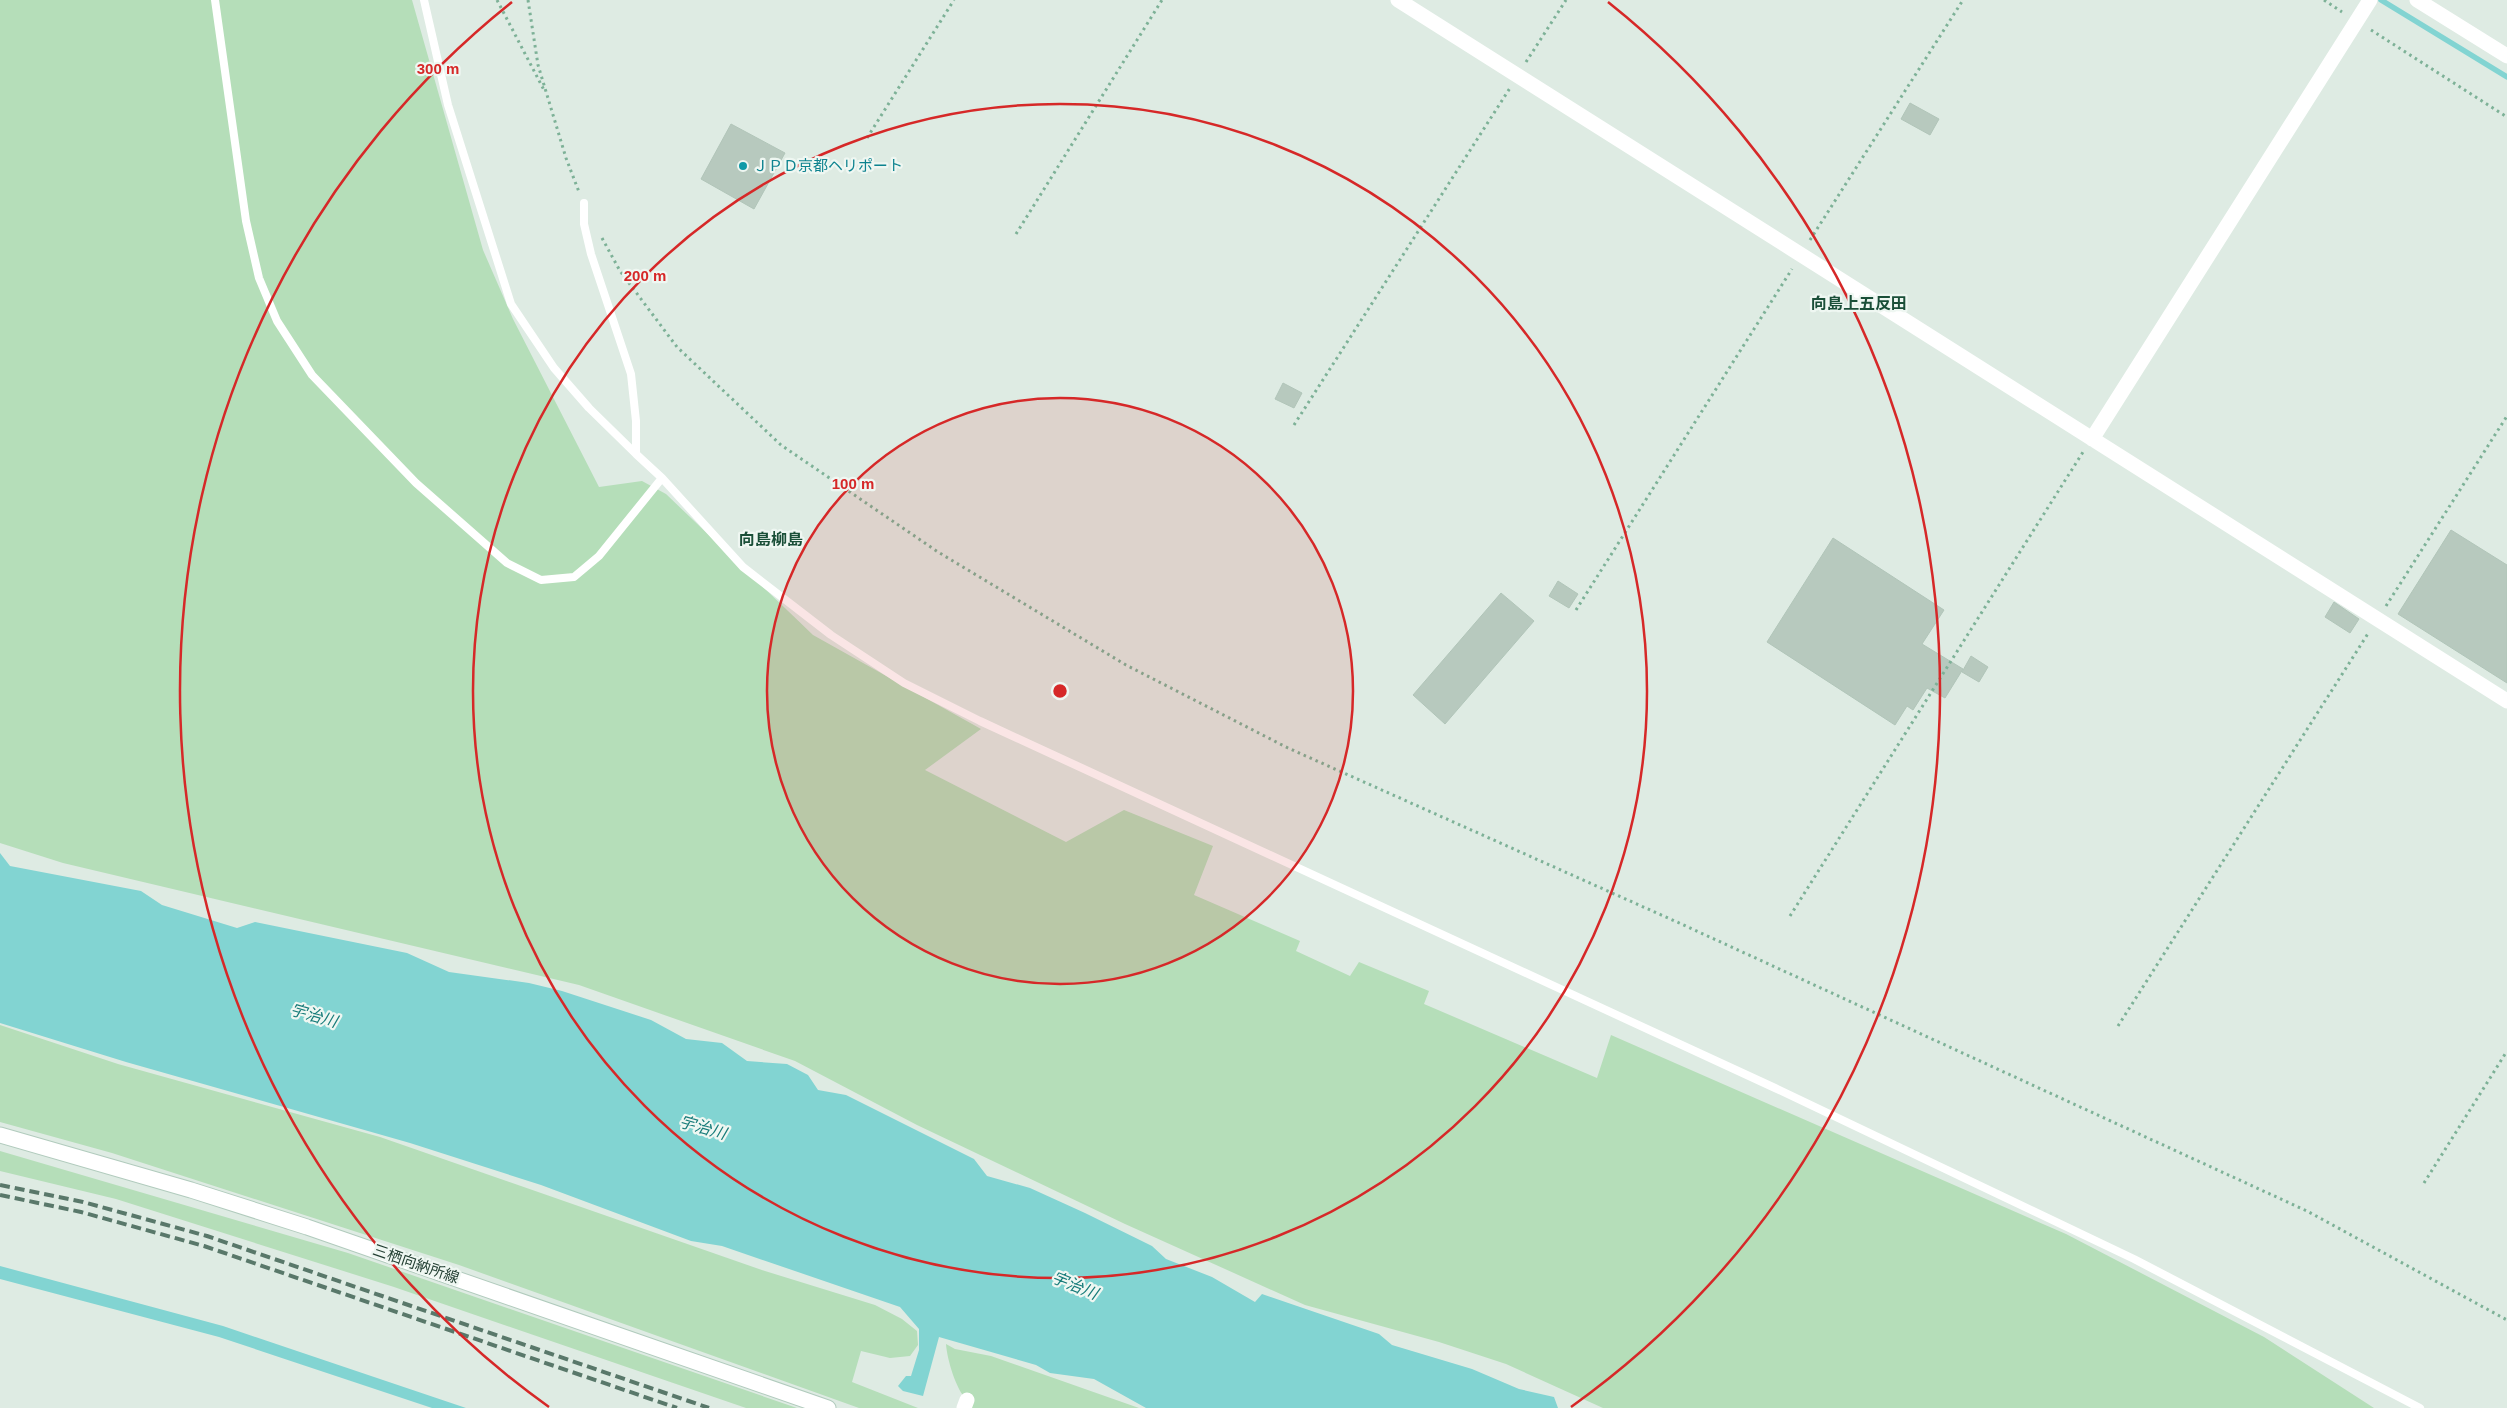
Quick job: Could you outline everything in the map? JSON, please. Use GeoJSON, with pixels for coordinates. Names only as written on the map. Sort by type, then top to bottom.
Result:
{"type":"FeatureCollection","features":[{"type":"Feature","properties":{"kind":"street"},"geometry":{"type":"LineString","coordinates":[[1398,0],[2507,702]]}},
{"type":"Feature","properties":{"kind":"street"},"geometry":{"type":"LineString","coordinates":[[2092,439],[2370,0]]}},
{"type":"Feature","properties":{"kind":"street"},"geometry":{"type":"LineString","coordinates":[[2416,0],[2507,56]]}},
{"type":"Feature","properties":{"kind":"street","name":"三栖向納所線"},"geometry":{"type":"LineString","coordinates":[[0,1135],[173,1185],[316,1230],[828,1408]]}},
{"type":"Feature","properties":{"kind":"lane"},"geometry":{"type":"LineString","coordinates":[[215,0],[246,221],[259,278],[277,321],[312,375],[416,484],[507,563],[541,580],[574,577],[580,572],[598,556],[662,478]]}},
{"type":"Feature","properties":{"kind":"lane"},"geometry":{"type":"LineString","coordinates":[[424,0],[448,105],[511,304],[554,368],[589,408],[662,478],[743,567],[831,635],[904,683],[980,722],[1775,1088],[2134,1259],[2420,1408]]}},
{"type":"Feature","properties":{"kind":"lane"},"geometry":{"type":"LineString","coordinates":[[584,203],[584,224],[591,254],[632,374],[636,421],[636,454]]}},
{"type":"Feature","properties":{"kind":"path"},"geometry":{"type":"LineString","coordinates":[[497,0],[548,99]]}},
{"type":"Feature","properties":{"kind":"path"},"geometry":{"type":"LineString","coordinates":[[528,0],[538,65],[566,158],[584,203]]}},
{"type":"Feature","properties":{"kind":"path"},"geometry":{"type":"LineString","coordinates":[[867,138],[954,0]]}},
{"type":"Feature","properties":{"kind":"path"},"geometry":{"type":"LineString","coordinates":[[1016,234],[1162,0]]}},
{"type":"Feature","properties":{"kind":"path"},"geometry":{"type":"LineString","coordinates":[[1294,425],[1566,0]]}},
{"type":"Feature","properties":{"kind":"path"},"geometry":{"type":"LineString","coordinates":[[1576,610],[1963,0]]}},
{"type":"Feature","properties":{"kind":"path"},"geometry":{"type":"LineString","coordinates":[[2324,0],[2358,18],[2507,117]]}},
{"type":"Feature","properties":{"kind":"path"},"geometry":{"type":"LineString","coordinates":[[602,237],[620,271],[677,347],[780,445],[938,552],[1126,665],[1288,748],[1668,918],[2307,1211],[2507,1320]]}},
{"type":"Feature","properties":{"kind":"path"},"geometry":{"type":"LineString","coordinates":[[2118,1026],[2507,416]]}},
{"type":"Feature","properties":{"kind":"path"},"geometry":{"type":"LineString","coordinates":[[1790,916],[2092,439]]}},
{"type":"Feature","properties":{"kind":"path"},"geometry":{"type":"LineString","coordinates":[[2424,1183],[2507,1051]]}},
{"type":"Feature","properties":{"kind":"green space"},"geometry":{"type":"Polygon","coordinates":[[[0,0],[412,0],[483,250],[513,319],[599,487],[642,481],[666,494],[813,635],[981,729],[925,770],[1066,842],[1124,810],[1213,846],[1194,895],[1300,941],[1296,951],[1350,976],[1359,962],[1429,991],[1424,1004],[1597,1078],[1611,1035],[2066,1234],[2264,1337],[2374,1408],[1603,1408],[1506,1364],[1439,1342],[1305,1305],[1125,1224],[917,1125],[795,1061],[579,985],[63,863],[0,843],[0,0]]]}},
{"type":"Feature","properties":{"kind":"green space"},"geometry":{"type":"Polygon","coordinates":[[[0,1025],[118,1064],[380,1137],[765,1271],[875,1305],[902,1319],[917,1331],[918,1345],[910,1356],[890,1358],[861,1351],[852,1382],[918,1408],[859,1408],[459,1265],[112,1153],[0,1122],[0,1025]]]}},
{"type":"Feature","properties":{"kind":"green space"},"geometry":{"type":"Polygon","coordinates":[[[0,1151],[348,1253],[797,1408],[746,1408],[394,1287],[116,1199],[0,1171],[0,1151]]]}},
{"type":"Feature","properties":{"kind":"green space"},"geometry":{"type":"Polygon","coordinates":[[[946,1344],[955,1349],[991,1356],[1139,1408],[964,1408],[967,1400],[959,1389],[953,1374],[946,1344]]]}},
{"type":"Feature","properties":{"kind":"water","name":"宇治川"},"geometry":{"type":"Polygon","coordinates":[[[0,853],[10,866],[141,891],[162,905],[237,928],[255,922],[407,953],[449,972],[529,983],[562,991],[651,1020],[686,1039],[722,1043],[747,1061],[787,1064],[808,1075],[818,1090],[846,1095],[974,1159],[987,1176],[1030,1188],[1085,1213],[1152,1246],[1166,1259],[1212,1277],[1255,1302],[1262,1294],[1379,1334],[1392,1345],[1472,1369],[1519,1389],[1554,1397],[1558,1408],[1146,1408],[1094,1379],[1050,1373],[1036,1365],[939,1337],[923,1396],[903,1391],[898,1386],[906,1376],[911,1376],[919,1350],[919,1329],[900,1307],[722,1246],[691,1241],[541,1185],[410,1143],[126,1062],[0,1023],[0,853]]]}},
{"type":"Feature","properties":{"kind":"water"},"geometry":{"type":"Polygon","coordinates":[[[0,1266],[223,1326],[466,1408],[432,1408],[219,1337],[0,1279],[0,1266]]]}},
{"type":"Feature","properties":{"kind":"building"},"geometry":{"type":"Polygon","coordinates":[[[1910,103],[1939,119],[1930,135],[1901,119],[1910,103]]]}},
{"type":"Feature","properties":{"kind":"building","name":"ＪＰＤ京都ヘリポート"},"geometry":{"type":"Polygon","coordinates":[[[731,124],[785,153],[754,209],[701,179],[731,124]]]}},
{"type":"Feature","properties":{"kind":"building"},"geometry":{"type":"Polygon","coordinates":[[[1283,383],[1302,393],[1294,408],[1275,399],[1283,383]]]}},
{"type":"Feature","properties":{"kind":"building"},"geometry":{"type":"Polygon","coordinates":[[[2451,530],[2507,565],[2507,683],[2398,614],[2451,530]]]}},
{"type":"Feature","properties":{"kind":"building"},"geometry":{"type":"Polygon","coordinates":[[[1833,538],[1944,610],[1922,644],[1963,669],[1945,698],[1927,688],[1913,710],[1907,706],[1895,725],[1767,642],[1833,538]]]}},
{"type":"Feature","properties":{"kind":"building"},"geometry":{"type":"Polygon","coordinates":[[[1558,581],[1578,594],[1569,608],[1549,596],[1558,581]]]}},
{"type":"Feature","properties":{"kind":"building"},"geometry":{"type":"Polygon","coordinates":[[[1501,593],[1534,621],[1445,724],[1413,695],[1501,593]]]}},
{"type":"Feature","properties":{"kind":"building"},"geometry":{"type":"Polygon","coordinates":[[[2334,602],[2359,619],[2350,633],[2325,617],[2334,602]]]}},
{"type":"Feature","properties":{"kind":"building"},"geometry":{"type":"Polygon","coordinates":[[[1971,656],[1988,667],[1979,682],[1962,672],[1971,656]]]}},
{"type":"Feature","properties":{"kind":"waterway"},"geometry":{"type":"LineString","coordinates":[[2381,0],[2507,77]]}},
{"type":"Feature","properties":{"kind":"railway"},"geometry":{"type":"LineString","coordinates":[[0,1185],[83,1202],[207,1236],[709,1408]]}},
{"type":"Feature","properties":{"kind":"railway"},"geometry":{"type":"LineString","coordinates":[[0,1195],[81,1212],[204,1246],[677,1408]]}},
{"type":"Feature","properties":{"kind":"place","name":"ＪＰＤ京都ヘリポート"},"geometry":{"type":"Point","coordinates":[743,166]}},
{"type":"Feature","properties":{"kind":"district","name":"向島上五反田"},"geometry":{"type":"Point","coordinates":[1859,303]}},
{"type":"Feature","properties":{"kind":"district","name":"向島柳島"},"geometry":{"type":"Point","coordinates":[771,539]}}]}
